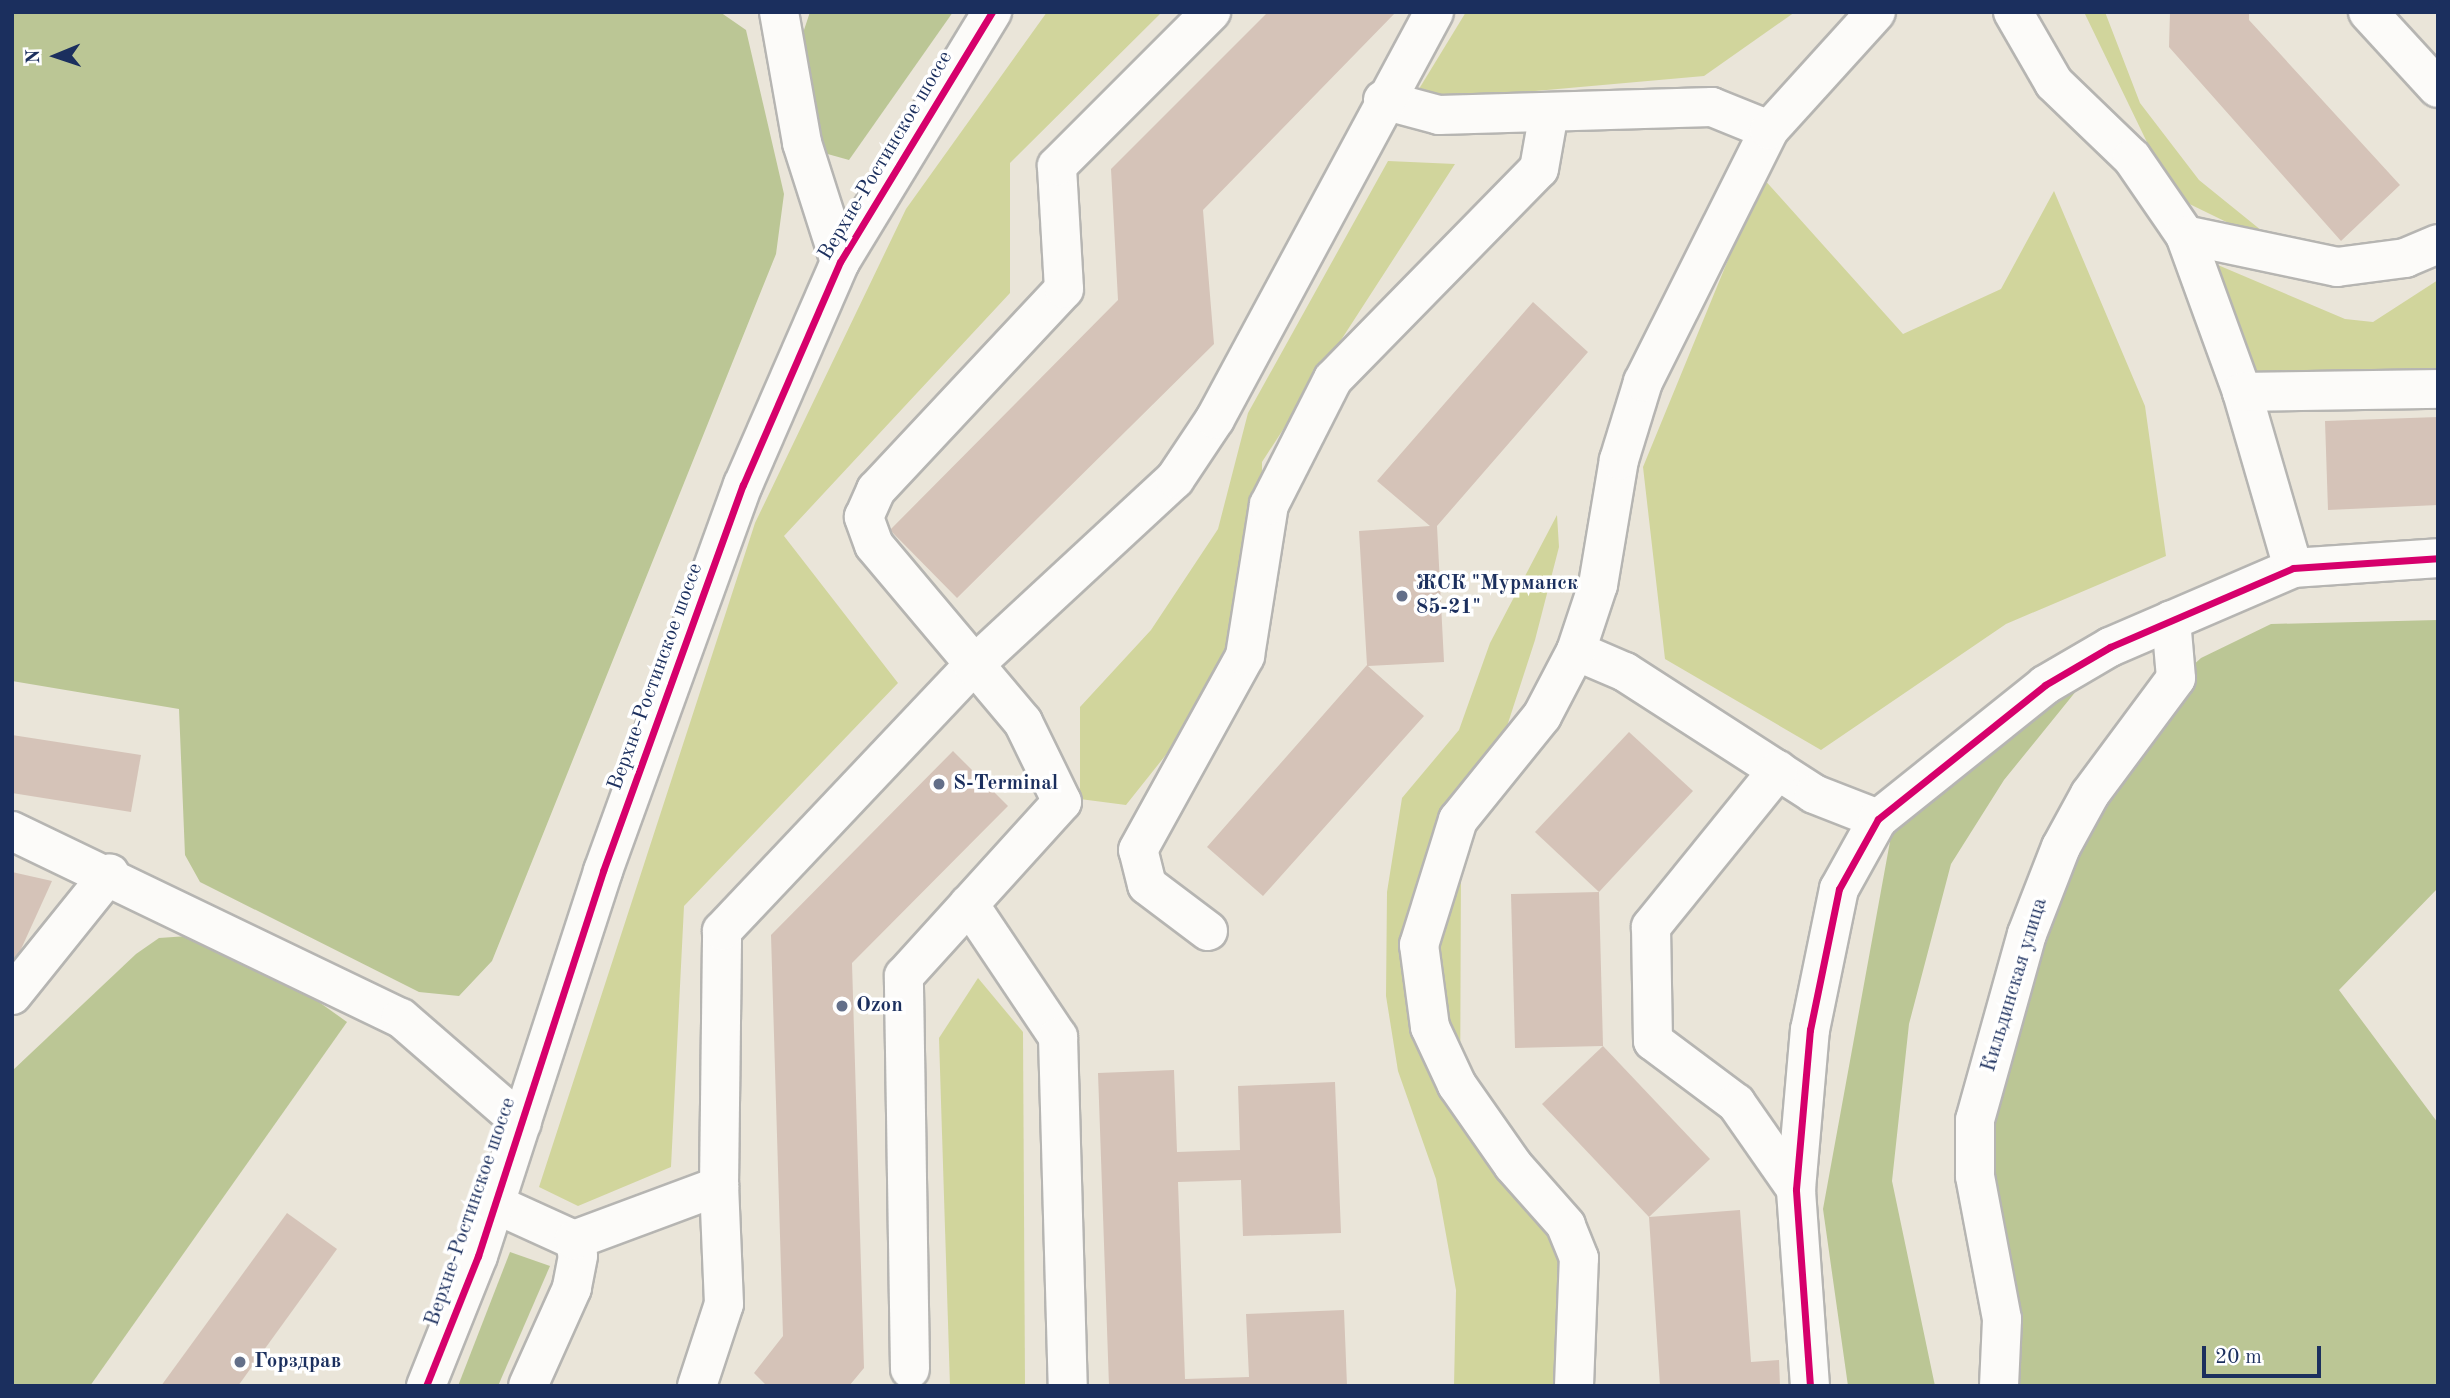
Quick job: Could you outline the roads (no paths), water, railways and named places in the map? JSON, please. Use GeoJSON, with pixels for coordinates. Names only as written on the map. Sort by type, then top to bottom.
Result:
{"type":"FeatureCollection","features":[{"type":"Feature","properties":{"kind":"street"},"geometry":{"type":"LineString","coordinates":[[779,12],[802,143],[840,262]]}},
{"type":"Feature","properties":{"kind":"street","name":"Верхне-Ростинское шоссе"},"geometry":{"type":"LineString","coordinates":[[426,1386],[495,1204],[603,871],[743,485],[840,262],[992,12]]}},
{"type":"Feature","properties":{"kind":"street"},"geometry":{"type":"LineString","coordinates":[[909,1369],[904,976],[1062,802],[1023,722],[973,666],[874,545],[864,517],[868,502],[1064,289],[1057,166],[1211,12]]}},
{"type":"Feature","properties":{"kind":"street"},"geometry":{"type":"LineString","coordinates":[[697,1386],[724,1304],[719,1186],[722,931],[973,666],[1175,479],[1215,419],[1383,100],[1434,12]]}},
{"type":"Feature","properties":{"kind":"street"},"geometry":{"type":"LineString","coordinates":[[1574,1386],[1579,1258],[1566,1225],[1513,1165],[1457,1085],[1430,1027],[1419,945],[1458,820],[1542,716],[1576,651],[1598,585],[1619,460],[1643,382],[1769,130],[1877,12]]}},
{"type":"Feature","properties":{"kind":"street"},"geometry":{"type":"LineString","coordinates":[[2012,12],[2054,83],[2132,158],[2185,235],[2242,392],[2293,568]]}},
{"type":"Feature","properties":{"kind":"street"},"geometry":{"type":"LineString","coordinates":[[2368,12],[2437,85]]}},
{"type":"Feature","properties":{"kind":"street"},"geometry":{"type":"LineString","coordinates":[[1383,100],[1439,115],[1712,107],[1769,130]]}},
{"type":"Feature","properties":{"kind":"street"},"geometry":{"type":"LineString","coordinates":[[1208,931],[1147,885],[1138,850],[1245,656],[1269,505],[1333,379],[1539,169],[1549,112]]}},
{"type":"Feature","properties":{"kind":"street"},"geometry":{"type":"LineString","coordinates":[[2185,235],[2337,267],[2405,258],[2438,244]]}},
{"type":"Feature","properties":{"kind":"street"},"geometry":{"type":"LineString","coordinates":[[2242,392],[2438,389]]}},
{"type":"Feature","properties":{"kind":"street"},"geometry":{"type":"LineString","coordinates":[[1810,1386],[1796,1189],[1820,960],[1839,889],[1878,819],[2045,685],[2171,620],[2293,568],[2438,558]]}},
{"type":"Feature","properties":{"kind":"street","name":"Кильдинская улица"},"geometry":{"type":"LineString","coordinates":[[1999,1386],[2002,1319],[1975,1176],[1975,1120],[2027,934],[2061,847],[2090,794],[2176,678],[2171,620]]}},
{"type":"Feature","properties":{"kind":"street"},"geometry":{"type":"LineString","coordinates":[[1576,651],[1625,672],[1814,794],[1878,819]]}},
{"type":"Feature","properties":{"kind":"street"},"geometry":{"type":"LineString","coordinates":[[1778,770],[1651,927],[1653,1041],[1736,1103],[1796,1189]]}},
{"type":"Feature","properties":{"kind":"street"},"geometry":{"type":"LineString","coordinates":[[12,831],[110,873],[401,1018],[522,1123]]}},
{"type":"Feature","properties":{"kind":"street"},"geometry":{"type":"LineString","coordinates":[[12,995],[110,873]]}},
{"type":"Feature","properties":{"kind":"street"},"geometry":{"type":"LineString","coordinates":[[970,904],[1058,1037],[1068,1386]]}},
{"type":"Feature","properties":{"kind":"street"},"geometry":{"type":"LineString","coordinates":[[495,1204],[574,1240],[719,1186]]}},
{"type":"Feature","properties":{"kind":"street"},"geometry":{"type":"LineString","coordinates":[[528,1386],[572,1287],[574,1240]]}},
{"type":"Feature","properties":{"kind":"place","name":"ЖСК \"Мурманск 85-21\""},"geometry":{"type":"Point","coordinates":[1402,596]}},
{"type":"Feature","properties":{"kind":"place","name":"S-Terminal"},"geometry":{"type":"Point","coordinates":[939,784]}},
{"type":"Feature","properties":{"kind":"place","name":"Ozon"},"geometry":{"type":"Point","coordinates":[842,1006]}},
{"type":"Feature","properties":{"kind":"place","name":"Горздрав"},"geometry":{"type":"Point","coordinates":[240,1362]}}]}
